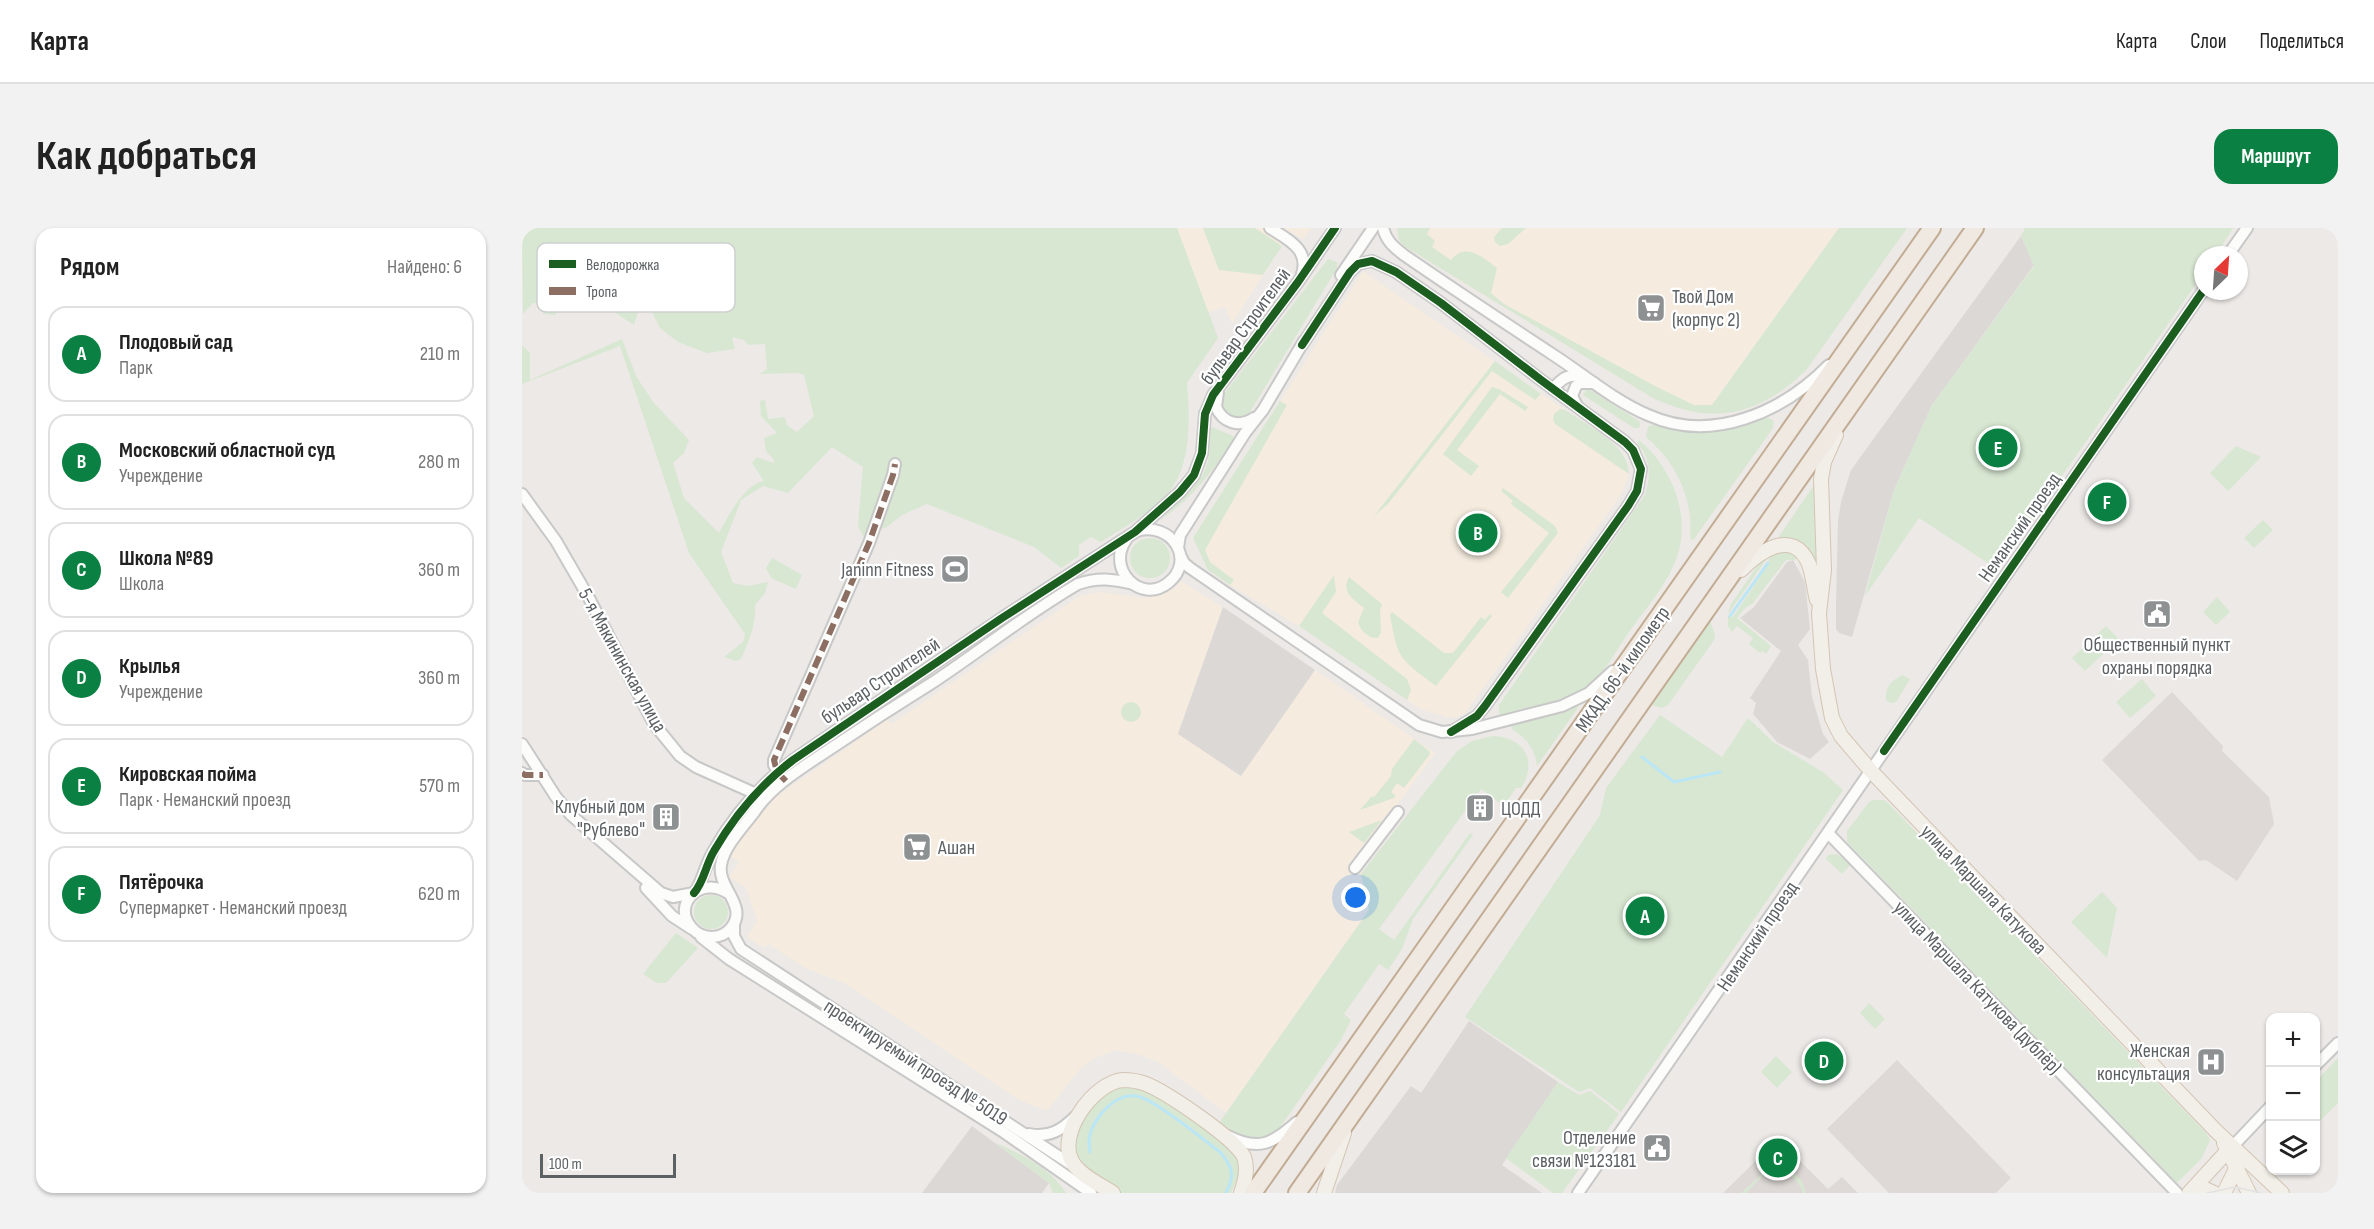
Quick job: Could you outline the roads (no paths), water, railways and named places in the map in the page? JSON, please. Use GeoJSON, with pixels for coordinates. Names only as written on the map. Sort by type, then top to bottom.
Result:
{"type":"FeatureCollection","features":[{"type":"Feature","properties":{"kind":"highway","name":"МКАД, 66-й километр"},"geometry":{"type":"LineString","coordinates":[[1253,1193],[1932,228]]}},
{"type":"Feature","properties":{"kind":"highway","name":"МКАД, 66-й километр"},"geometry":{"type":"LineString","coordinates":[[1297,1193],[1975,228]]}},
{"type":"Feature","properties":{"kind":"main road","name":"улица Маршала Катукова"},"geometry":{"type":"LineString","coordinates":[[1863,389],[1831,444],[1821,479],[1824,570],[1820,613],[1822,669],[1832,718],[1841,736],[1871,771],[2216,1131],[2234,1157],[2249,1193]]}},
{"type":"Feature","properties":{"kind":"main road","name":"улица Маршала Катукова"},"geometry":{"type":"LineString","coordinates":[[1720,591],[1751,560],[1771,547],[1782,544],[1804,555],[1809,565],[1820,613]]}},
{"type":"Feature","properties":{"kind":"main road"},"geometry":{"type":"LineString","coordinates":[[1084,1173],[1073,1163],[1069,1152],[1069,1141],[1078,1114],[1104,1086],[1113,1081],[1135,1081],[1156,1089],[1219,1132],[1240,1150],[1245,1160],[1246,1172],[1241,1193]]}},
{"type":"Feature","properties":{"kind":"main road"},"geometry":{"type":"LineString","coordinates":[[1324,1193],[1333,1161],[1351,1116]]}},
{"type":"Feature","properties":{"kind":"main road"},"geometry":{"type":"LineString","coordinates":[[2234,1157],[2254,1166],[2282,1193]]}},
{"type":"Feature","properties":{"kind":"main road"},"geometry":{"type":"LineString","coordinates":[[2191,1191],[2213,1168],[2234,1157]]}},
{"type":"Feature","properties":{"kind":"main road"},"geometry":{"type":"LineString","coordinates":[[2224,1193],[2234,1157]]}},
{"type":"Feature","properties":{"kind":"main road","name":"проектируемый проезд № 5019"},"geometry":{"type":"LineString","coordinates":[[1084,1173],[1113,1193]]}},
{"type":"Feature","properties":{"kind":"main road"},"geometry":{"type":"LineString","coordinates":[[2191,1191],[2203,1188],[2214,1193]]}},
{"type":"Feature","properties":{"kind":"street"},"geometry":{"type":"LineString","coordinates":[[1270,228],[1291,242],[1303,254],[1305,265],[1298,282]]}},
{"type":"Feature","properties":{"kind":"street","name":"бульвар Строителей"},"geometry":{"type":"LineString","coordinates":[[695,932],[686,918],[685,911],[689,898],[695,892],[713,852],[754,793],[777,772],[996,622],[1132,535],[1180,492],[1194,475],[1203,446],[1205,414],[1213,395],[1298,282],[1335,228]]}},
{"type":"Feature","properties":{"kind":"street","name":"бульвар Строителей"},"geometry":{"type":"LineString","coordinates":[[734,924],[736,904],[723,880],[721,867],[727,851],[758,806],[786,781],[884,712],[1078,584],[1114,579],[1150,589],[1167,584],[1178,570],[1180,535],[1245,433],[1263,410],[1302,345],[1334,284],[1373,228]]}},
{"type":"Feature","properties":{"kind":"street"},"geometry":{"type":"LineString","coordinates":[[1383,228],[1392,245],[1404,255],[1591,381],[1641,412],[1666,421],[1695,425],[1730,422],[1767,411],[1793,396],[1825,369],[1854,339]]}},
{"type":"Feature","properties":{"kind":"street"},"geometry":{"type":"LineString","coordinates":[[2234,246],[2247,228]]}},
{"type":"Feature","properties":{"kind":"street"},"geometry":{"type":"LineString","coordinates":[[1302,345],[1350,272],[1358,264],[1372,261],[1396,272],[1441,303],[1626,442],[1633,450],[1641,469],[1637,491],[1485,706],[1477,716],[1451,732]]}},
{"type":"Feature","properties":{"kind":"street","name":"Неманский проезд"},"geometry":{"type":"LineString","coordinates":[[1578,1193],[2197,300]]}},
{"type":"Feature","properties":{"kind":"street"},"geometry":{"type":"LineString","coordinates":[[1553,389],[1566,377],[1573,375],[1591,381]]}},
{"type":"Feature","properties":{"kind":"street","name":"бульвар Строителей"},"geometry":{"type":"LineString","coordinates":[[1223,381],[1215,402],[1224,419],[1233,423],[1242,423],[1251,420],[1263,410]]}},
{"type":"Feature","properties":{"kind":"street"},"geometry":{"type":"LineString","coordinates":[[1578,407],[1572,396],[1576,386],[1591,381]]}},
{"type":"Feature","properties":{"kind":"street"},"geometry":{"type":"LineString","coordinates":[[786,781],[777,772],[774,760],[869,543],[895,464]]}},
{"type":"Feature","properties":{"kind":"street","name":"5-я Мякининская улица"},"geometry":{"type":"LineString","coordinates":[[522,494],[556,541],[589,598],[654,724],[680,756],[696,767],[754,793]]}},
{"type":"Feature","properties":{"kind":"street"},"geometry":{"type":"LineString","coordinates":[[1133,584],[1126,579],[1119,562],[1123,544],[1132,535],[1155,529],[1165,533],[1173,539],[1184,563],[1190,568],[1419,725],[1433,731],[1451,732],[1472,729],[1575,701],[1605,680],[1647,633]]}},
{"type":"Feature","properties":{"kind":"street"},"geometry":{"type":"LineString","coordinates":[[522,744],[556,798],[571,815],[661,893],[673,897],[713,886],[728,892]]}},
{"type":"Feature","properties":{"kind":"street"},"geometry":{"type":"LineString","coordinates":[[522,773],[525,776],[543,775]]}},
{"type":"Feature","properties":{"kind":"street"},"geometry":{"type":"LineString","coordinates":[[1355,868],[1398,812]]}},
{"type":"Feature","properties":{"kind":"street","name":"улица Маршала Катукова (дублёр)"},"geometry":{"type":"LineString","coordinates":[[1828,834],[2177,1193]]}},
{"type":"Feature","properties":{"kind":"street","name":"проектируемый проезд № 5019"},"geometry":{"type":"LineString","coordinates":[[613,853],[672,916],[729,958],[1002,1131],[1091,1193]]}},
{"type":"Feature","properties":{"kind":"street"},"geometry":{"type":"LineString","coordinates":[[695,932],[706,937],[722,935],[734,924]]}},
{"type":"Feature","properties":{"kind":"street","name":"проектируемый проезд № 5019"},"geometry":{"type":"LineString","coordinates":[[734,924],[734,936],[741,949],[1084,1173]]}},
{"type":"Feature","properties":{"kind":"street"},"geometry":{"type":"LineString","coordinates":[[2320,1061],[2338,1043]]}},
{"type":"Feature","properties":{"kind":"street"},"geometry":{"type":"LineString","coordinates":[[1219,1132],[1245,1144],[1269,1143],[1311,1111]]}},
{"type":"Feature","properties":{"kind":"street"},"geometry":{"type":"LineString","coordinates":[[1022,1131],[1041,1136],[1050,1135],[1067,1125],[1078,1114]]}},
{"type":"Feature","properties":{"kind":"street"},"geometry":{"type":"LineString","coordinates":[[2234,1157],[2266,1114]]}},
{"type":"Feature","properties":{"kind":"street"},"geometry":{"type":"LineString","coordinates":[[1058,1170],[1069,1180],[1076,1193]]}},
{"type":"Feature","properties":{"kind":"waterway"},"geometry":{"type":"LineString","coordinates":[[1730,616],[1768,563]]}},
{"type":"Feature","properties":{"kind":"waterway"},"geometry":{"type":"LineString","coordinates":[[1642,757],[1674,782],[1720,772]]}},
{"type":"Feature","properties":{"kind":"waterway"},"geometry":{"type":"LineString","coordinates":[[1090,1152],[1091,1132],[1101,1114],[1116,1100],[1131,1096],[1144,1098],[1166,1111],[1220,1152],[1228,1162],[1231,1171],[1231,1181],[1226,1193]]}},
{"type":"Feature","properties":{"kind":"tram line"},"geometry":{"type":"LineString","coordinates":[[2207,1193],[2235,1187],[2261,1193]]}},
{"type":"Feature","properties":{"kind":"place","name":"Твой Дом (корпус 2)"},"geometry":{"type":"Point","coordinates":[1651,308]}},
{"type":"Feature","properties":{"kind":"place","name":"Кировская пойма"},"geometry":{"type":"Point","coordinates":[1998,448]}},
{"type":"Feature","properties":{"kind":"place","name":"Пятёрочка"},"geometry":{"type":"Point","coordinates":[2107,502]}},
{"type":"Feature","properties":{"kind":"place","name":"Московский областной суд"},"geometry":{"type":"Point","coordinates":[1478,533]}},
{"type":"Feature","properties":{"kind":"place","name":"Janinn Fitness"},"geometry":{"type":"Point","coordinates":[955,569]}},
{"type":"Feature","properties":{"kind":"place","name":"Общественный пункт охраны порядка"},"geometry":{"type":"Point","coordinates":[2157,614]}},
{"type":"Feature","properties":{"kind":"place","name":"ЦОДД"},"geometry":{"type":"Point","coordinates":[1480,808]}},
{"type":"Feature","properties":{"kind":"place","name":"Клубный дом \"Рублево\""},"geometry":{"type":"Point","coordinates":[666,817]}},
{"type":"Feature","properties":{"kind":"place","name":"Ашан"},"geometry":{"type":"Point","coordinates":[917,847]}},
{"type":"Feature","properties":{"kind":"place","name":"Плодовый сад"},"geometry":{"type":"Point","coordinates":[1645,916]}},
{"type":"Feature","properties":{"kind":"place","name":"Крылья"},"geometry":{"type":"Point","coordinates":[1824,1061]}},
{"type":"Feature","properties":{"kind":"place","name":"Женская консультация"},"geometry":{"type":"Point","coordinates":[2211,1062]}},
{"type":"Feature","properties":{"kind":"place","name":"Отделение связи №123181"},"geometry":{"type":"Point","coordinates":[1657,1148]}},
{"type":"Feature","properties":{"kind":"place","name":"Школа №89"},"geometry":{"type":"Point","coordinates":[1778,1158]}}]}
